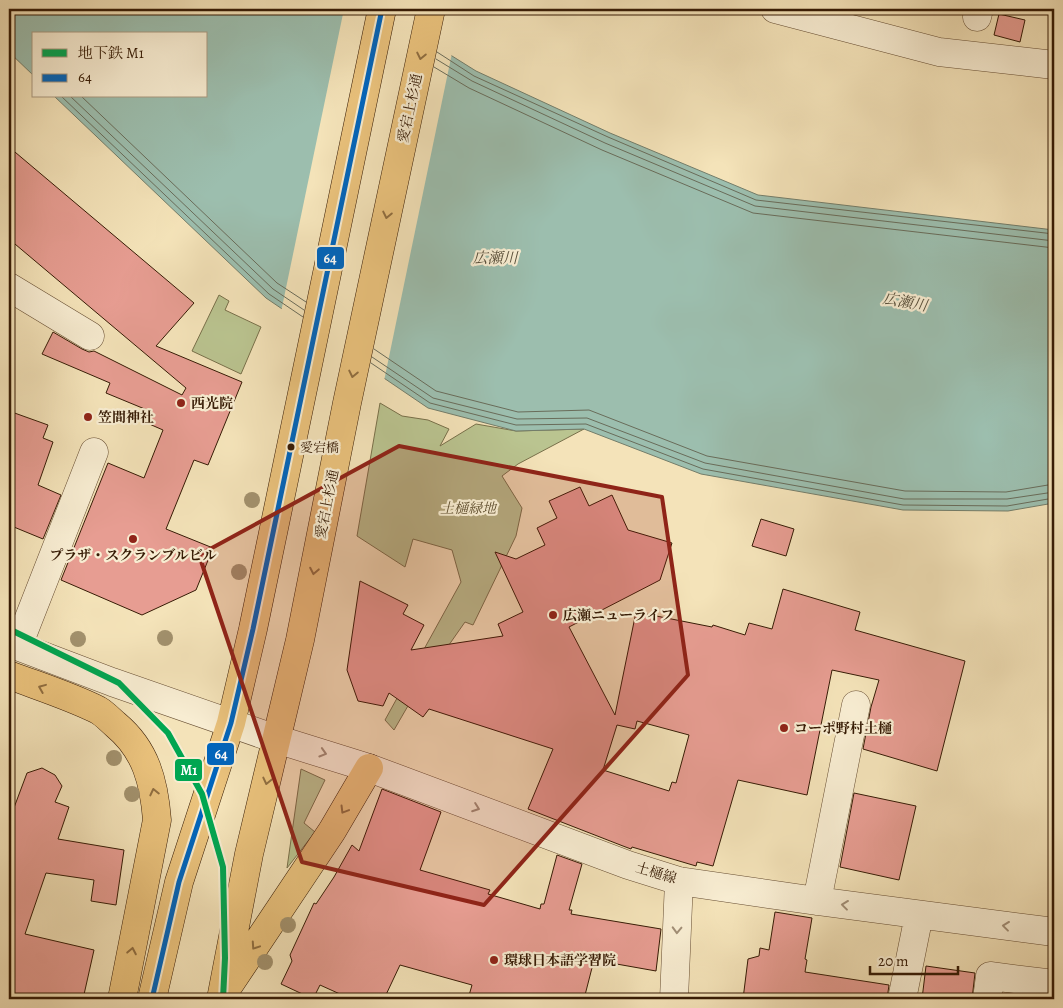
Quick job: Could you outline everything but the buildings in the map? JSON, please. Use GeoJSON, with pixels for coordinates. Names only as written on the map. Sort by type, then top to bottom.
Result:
{"type":"FeatureCollection","features":[{"type":"Feature","properties":{"kind":"highway"},"geometry":{"type":"LineString","coordinates":[[152,999],[179,882],[231,724],[253,629],[382,9]]}},
{"type":"Feature","properties":{"kind":"highway","name":"愛宕上杉通"},"geometry":{"type":"LineString","coordinates":[[222,997],[249,854],[300,640],[347,403],[431,9]]}},
{"type":"Feature","properties":{"kind":"highway"},"geometry":{"type":"LineString","coordinates":[[9,675],[100,711],[128,735],[140,752],[148,771],[155,796],[157,820],[122,999]]}},
{"type":"Feature","properties":{"kind":"highway"},"geometry":{"type":"LineString","coordinates":[[222,997],[332,831],[369,768]]}},
{"type":"Feature","properties":{"kind":"street"},"geometry":{"type":"LineString","coordinates":[[775,9],[939,52],[1054,65]]}},
{"type":"Feature","properties":{"kind":"street"},"geometry":{"type":"LineString","coordinates":[[9,287],[90,336]]}},
{"type":"Feature","properties":{"kind":"street"},"geometry":{"type":"LineString","coordinates":[[13,644],[94,452]]}},
{"type":"Feature","properties":{"kind":"street","name":"土樋線"},"geometry":{"type":"LineString","coordinates":[[13,644],[112,682],[231,724],[369,768],[628,865],[679,881],[1054,932]]}},
{"type":"Feature","properties":{"kind":"street"},"geometry":{"type":"LineString","coordinates":[[816,901],[856,705]]}},
{"type":"Feature","properties":{"kind":"street"},"geometry":{"type":"LineString","coordinates":[[674,999],[679,881]]}},
{"type":"Feature","properties":{"kind":"street"},"geometry":{"type":"LineString","coordinates":[[902,999],[919,915]]}},
{"type":"Feature","properties":{"kind":"street"},"geometry":{"type":"LineString","coordinates":[[987,999],[990,976],[1054,984]]}},
{"type":"Feature","properties":{"kind":"highlighted area"},"geometry":{"type":"Polygon","coordinates":[[[399,446],[662,497],[688,675],[484,905],[302,862],[199,555],[399,446]]]}},
{"type":"Feature","properties":{"kind":"green space"},"geometry":{"type":"Polygon","coordinates":[[[219,295],[229,301],[225,310],[261,327],[241,374],[192,351],[219,295]]]}},
{"type":"Feature","properties":{"kind":"green space","name":"土樋緑地"},"geometry":{"type":"Polygon","coordinates":[[[380,403],[402,416],[428,420],[449,429],[440,446],[476,424],[516,431],[584,429],[518,464],[502,476],[522,508],[516,536],[473,625],[465,622],[416,692],[394,730],[385,720],[461,582],[452,550],[413,539],[405,567],[357,536],[380,403]]]}},
{"type":"Feature","properties":{"kind":"green space"},"geometry":{"type":"Polygon","coordinates":[[[301,769],[325,780],[304,823],[315,832],[287,868],[301,769]]]}},
{"type":"Feature","properties":{"kind":"water","name":"広瀬川"},"geometry":{"type":"Polygon","coordinates":[[[9,9],[377,9],[476,71],[610,133],[758,195],[1054,230],[1054,503],[1008,511],[903,510],[701,474],[584,429],[516,431],[428,408],[266,298],[56,98],[208,98],[208,32],[32,32],[32,74],[9,52],[9,9]]]}},
{"type":"Feature","properties":{"kind":"pier"},"geometry":{"type":"Polygon","coordinates":[[[344,9],[382,9],[452,53],[384,381],[281,312],[344,9]]]}},
{"type":"Feature","properties":{"kind":"metro line","name":"M1"},"geometry":{"type":"LineString","coordinates":[[9,629],[119,683],[168,733],[202,794],[223,867],[225,958],[223,999]]}},
{"type":"Feature","properties":{"kind":"transit line","name":"64"},"geometry":{"type":"LineString","coordinates":[[152,999],[179,882],[231,723],[253,629],[382,9]]}},
{"type":"Feature","properties":{"kind":"place","name":"西光院"},"geometry":{"type":"Point","coordinates":[181,403]}},
{"type":"Feature","properties":{"kind":"place","name":"笠間神社"},"geometry":{"type":"Point","coordinates":[88,417]}},
{"type":"Feature","properties":{"kind":"place","name":"愛宕橋"},"geometry":{"type":"Point","coordinates":[291,447]}},
{"type":"Feature","properties":{"kind":"place","name":"プラザ・スクランブルビル"},"geometry":{"type":"Point","coordinates":[133,539]}},
{"type":"Feature","properties":{"kind":"place","name":"広瀬ニューライフ"},"geometry":{"type":"Point","coordinates":[553,615]}},
{"type":"Feature","properties":{"kind":"place","name":"コーポ野村土樋"},"geometry":{"type":"Point","coordinates":[784,728]}},
{"type":"Feature","properties":{"kind":"place","name":"環球日本語学習院"},"geometry":{"type":"Point","coordinates":[494,960]}}]}
